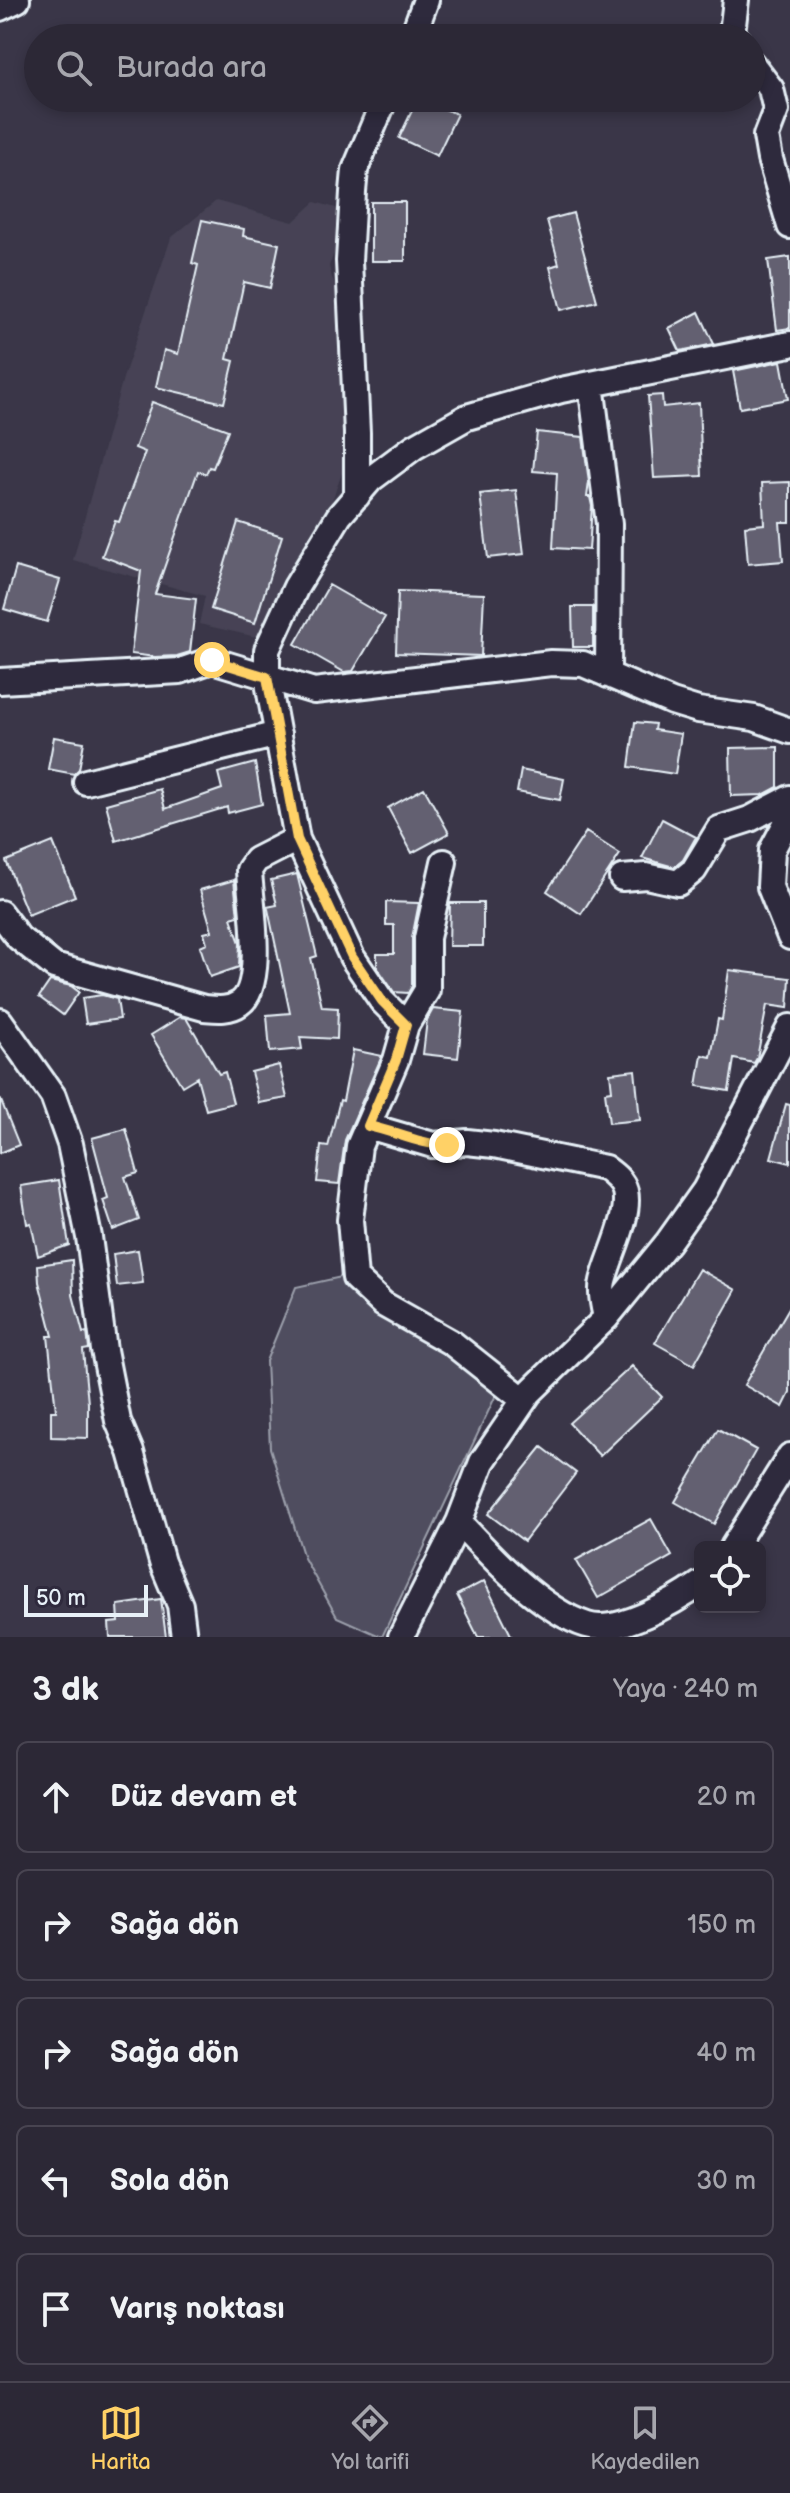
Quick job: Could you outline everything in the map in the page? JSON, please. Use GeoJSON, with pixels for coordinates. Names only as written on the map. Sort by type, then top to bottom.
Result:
{"type":"FeatureCollection","features":[{"type":"Feature","properties":{"kind":"street"},"geometry":{"type":"LineString","coordinates":[[0,8],[17,0]]}},
{"type":"Feature","properties":{"kind":"street"},"geometry":{"type":"LineString","coordinates":[[417,24],[426,0]]}},
{"type":"Feature","properties":{"kind":"street"},"geometry":{"type":"LineString","coordinates":[[733,24],[736,0]]}},
{"type":"Feature","properties":{"kind":"street"},"geometry":{"type":"LineString","coordinates":[[766,82],[771,89],[776,110],[766,136],[790,226]]}},
{"type":"Feature","properties":{"kind":"street"},"geometry":{"type":"LineString","coordinates":[[357,496],[349,261],[353,192],[359,157],[379,112]]}},
{"type":"Feature","properties":{"kind":"street"},"geometry":{"type":"LineString","coordinates":[[406,1025],[382,1001],[352,957],[297,839],[267,677],[267,650],[296,587],[339,516],[371,479],[414,447],[467,417],[591,384],[790,344]]}},
{"type":"Feature","properties":{"kind":"street"},"geometry":{"type":"LineString","coordinates":[[591,384],[609,524],[608,675]]}},
{"type":"Feature","properties":{"kind":"street"},"geometry":{"type":"LineString","coordinates":[[0,681],[180,671],[212,660],[314,691],[551,663],[583,664],[672,702],[698,710],[754,718],[790,731]]}},
{"type":"Feature","properties":{"kind":"street"},"geometry":{"type":"LineString","coordinates":[[86,782],[278,734]]}},
{"type":"Feature","properties":{"kind":"street"},"geometry":{"type":"LineString","coordinates":[[622,878],[646,876],[678,883],[694,870],[719,829],[750,819],[790,798]]}},
{"type":"Feature","properties":{"kind":"street"},"geometry":{"type":"LineString","coordinates":[[790,816],[772,850],[770,887],[790,937]]}},
{"type":"Feature","properties":{"kind":"street"},"geometry":{"type":"LineString","coordinates":[[0,913],[19,938],[54,966],[204,1008],[224,1010],[242,1003],[252,985],[255,948],[249,870],[256,860],[297,839]]}},
{"type":"Feature","properties":{"kind":"street"},"geometry":{"type":"LineString","coordinates":[[444,862],[427,938],[427,990],[406,1025],[396,1060],[359,1146],[350,1220],[355,1278],[383,1304],[452,1343],[524,1400]]}},
{"type":"Feature","properties":{"kind":"street"},"geometry":{"type":"LineString","coordinates":[[0,1021],[53,1096],[70,1144],[89,1237],[104,1350],[118,1421],[131,1452],[162,1562],[180,1605],[184,1637]]}},
{"type":"Feature","properties":{"kind":"street"},"geometry":{"type":"LineString","coordinates":[[401,1637],[459,1522],[482,1462],[524,1400],[606,1318],[668,1242],[705,1190],[790,1027]]}},
{"type":"Feature","properties":{"kind":"street"},"geometry":{"type":"LineString","coordinates":[[368,1126],[433,1145],[467,1142],[494,1145],[605,1168],[618,1178],[625,1189],[626,1203],[611,1261],[602,1282],[606,1318]]}},
{"type":"Feature","properties":{"kind":"street"},"geometry":{"type":"LineString","coordinates":[[737,1541],[790,1456]]}},
{"type":"Feature","properties":{"kind":"street"},"geometry":{"type":"LineString","coordinates":[[459,1522],[483,1548],[544,1602],[589,1626],[611,1626],[630,1620],[677,1600],[694,1588]]}},
{"type":"Feature","properties":{"kind":"shaded area"},"geometry":{"type":"Polygon","coordinates":[[[216,201],[293,222],[315,202],[350,212],[329,266],[341,293],[351,449],[327,514],[261,638],[199,624],[205,596],[73,560],[123,378],[171,238],[216,201]]]}},
{"type":"Feature","properties":{"kind":"shaded area"},"geometry":{"type":"Polygon","coordinates":[[[341,1277],[358,1296],[456,1359],[496,1395],[382,1637],[337,1617],[304,1558],[270,1448],[266,1361],[296,1287],[341,1277]]]}},
{"type":"Feature","properties":{"kind":"building"},"geometry":{"type":"Polygon","coordinates":[[[411,112],[457,114],[437,156],[399,138],[411,112]]]}},
{"type":"Feature","properties":{"kind":"building"},"geometry":{"type":"Polygon","coordinates":[[[371,202],[405,202],[405,261],[371,261],[371,202]]]}},
{"type":"Feature","properties":{"kind":"building"},"geometry":{"type":"Polygon","coordinates":[[[573,213],[597,301],[561,310],[550,267],[559,264],[547,220],[573,213]]]}},
{"type":"Feature","properties":{"kind":"building"},"geometry":{"type":"Polygon","coordinates":[[[202,220],[244,229],[243,236],[279,244],[270,288],[244,282],[227,359],[234,361],[224,403],[156,387],[164,350],[178,354],[198,265],[192,263],[202,220]]]}},
{"type":"Feature","properties":{"kind":"building"},"geometry":{"type":"Polygon","coordinates":[[[790,257],[790,328],[777,330],[768,260],[790,257]]]}},
{"type":"Feature","properties":{"kind":"building"},"geometry":{"type":"Polygon","coordinates":[[[699,312],[714,344],[680,351],[669,328],[699,312]]]}},
{"type":"Feature","properties":{"kind":"building"},"geometry":{"type":"Polygon","coordinates":[[[781,361],[788,399],[740,408],[733,371],[781,361]]]}},
{"type":"Feature","properties":{"kind":"building"},"geometry":{"type":"Polygon","coordinates":[[[662,395],[663,407],[699,403],[702,476],[654,478],[648,396],[662,395]]]}},
{"type":"Feature","properties":{"kind":"building"},"geometry":{"type":"Polygon","coordinates":[[[152,402],[228,430],[213,468],[209,467],[206,474],[198,471],[155,594],[196,599],[190,652],[177,656],[131,654],[141,571],[102,556],[115,521],[119,522],[145,452],[135,448],[152,402]]]}},
{"type":"Feature","properties":{"kind":"building"},"geometry":{"type":"Polygon","coordinates":[[[537,432],[583,437],[589,482],[587,497],[590,497],[592,506],[589,550],[553,548],[557,473],[533,471],[537,432]]]}},
{"type":"Feature","properties":{"kind":"building"},"geometry":{"type":"Polygon","coordinates":[[[790,482],[790,522],[780,522],[783,561],[748,564],[745,526],[764,524],[762,483],[790,482]]]}},
{"type":"Feature","properties":{"kind":"building"},"geometry":{"type":"Polygon","coordinates":[[[516,490],[524,554],[488,558],[480,494],[516,490]]]}},
{"type":"Feature","properties":{"kind":"building"},"geometry":{"type":"Polygon","coordinates":[[[238,522],[282,536],[255,623],[211,609],[238,522]]]}},
{"type":"Feature","properties":{"kind":"building"},"geometry":{"type":"Polygon","coordinates":[[[16,567],[60,580],[47,622],[4,609],[16,567]]]}},
{"type":"Feature","properties":{"kind":"building"},"geometry":{"type":"Polygon","coordinates":[[[329,585],[385,617],[353,671],[344,672],[295,644],[329,585]]]}},
{"type":"Feature","properties":{"kind":"building"},"geometry":{"type":"Polygon","coordinates":[[[398,591],[484,594],[481,656],[396,653],[398,591]]]}},
{"type":"Feature","properties":{"kind":"building"},"geometry":{"type":"Polygon","coordinates":[[[572,607],[593,607],[593,647],[573,647],[572,607]]]}},
{"type":"Feature","properties":{"kind":"building"},"geometry":{"type":"Polygon","coordinates":[[[635,722],[655,724],[654,730],[681,734],[675,774],[629,767],[635,722]]]}},
{"type":"Feature","properties":{"kind":"building"},"geometry":{"type":"Polygon","coordinates":[[[54,737],[84,742],[79,769],[74,774],[48,769],[54,737]]]}},
{"type":"Feature","properties":{"kind":"building"},"geometry":{"type":"Polygon","coordinates":[[[778,747],[778,787],[763,795],[731,796],[730,748],[778,747]]]}},
{"type":"Feature","properties":{"kind":"building"},"geometry":{"type":"Polygon","coordinates":[[[255,763],[262,804],[228,813],[227,807],[116,841],[106,804],[160,789],[165,809],[222,789],[218,773],[255,763]]]}},
{"type":"Feature","properties":{"kind":"building"},"geometry":{"type":"Polygon","coordinates":[[[521,770],[564,779],[560,800],[517,792],[521,770]]]}},
{"type":"Feature","properties":{"kind":"building"},"geometry":{"type":"Polygon","coordinates":[[[424,788],[449,833],[412,853],[388,808],[424,788]]]}},
{"type":"Feature","properties":{"kind":"building"},"geometry":{"type":"Polygon","coordinates":[[[662,819],[696,837],[683,860],[674,867],[642,858],[662,819]]]}},
{"type":"Feature","properties":{"kind":"building"},"geometry":{"type":"Polygon","coordinates":[[[586,832],[620,854],[581,914],[547,891],[586,832]]]}},
{"type":"Feature","properties":{"kind":"building"},"geometry":{"type":"Polygon","coordinates":[[[53,842],[75,896],[28,915],[6,861],[53,842]]]}},
{"type":"Feature","properties":{"kind":"building"},"geometry":{"type":"Polygon","coordinates":[[[297,874],[317,956],[311,958],[322,1007],[338,1008],[337,1039],[300,1037],[302,1049],[270,1052],[267,1015],[290,1013],[267,907],[277,905],[271,880],[297,874]]]}},
{"type":"Feature","properties":{"kind":"building"},"geometry":{"type":"Polygon","coordinates":[[[234,880],[238,916],[231,918],[240,943],[239,967],[210,977],[200,946],[207,943],[204,933],[212,931],[200,890],[234,880]]]}},
{"type":"Feature","properties":{"kind":"building"},"geometry":{"type":"Polygon","coordinates":[[[386,902],[419,903],[412,938],[412,986],[408,993],[394,992],[377,967],[377,954],[394,954],[394,925],[386,925],[386,902]]]}},
{"type":"Feature","properties":{"kind":"building"},"geometry":{"type":"Polygon","coordinates":[[[450,903],[483,903],[483,946],[449,946],[450,903]]]}},
{"type":"Feature","properties":{"kind":"building"},"geometry":{"type":"Polygon","coordinates":[[[729,970],[790,978],[788,1008],[767,1005],[757,1058],[754,1063],[734,1059],[729,1091],[697,1086],[702,1055],[711,1057],[718,1019],[722,1020],[729,970]]]}},
{"type":"Feature","properties":{"kind":"building"},"geometry":{"type":"Polygon","coordinates":[[[50,981],[71,986],[79,992],[63,1015],[39,997],[50,981]]]}},
{"type":"Feature","properties":{"kind":"building"},"geometry":{"type":"Polygon","coordinates":[[[102,995],[117,999],[120,1019],[86,1024],[82,998],[102,995]]]}},
{"type":"Feature","properties":{"kind":"building"},"geometry":{"type":"Polygon","coordinates":[[[433,1009],[463,1012],[458,1058],[423,1054],[427,1020],[433,1009]]]}},
{"type":"Feature","properties":{"kind":"building"},"geometry":{"type":"Polygon","coordinates":[[[180,1017],[186,1018],[219,1074],[225,1072],[233,1103],[206,1110],[197,1077],[182,1086],[151,1035],[180,1017]]]}},
{"type":"Feature","properties":{"kind":"building"},"geometry":{"type":"Polygon","coordinates":[[[353,1050],[382,1056],[345,1140],[339,1184],[317,1182],[321,1146],[328,1147],[340,1100],[343,1101],[353,1050]]]}},
{"type":"Feature","properties":{"kind":"building"},"geometry":{"type":"Polygon","coordinates":[[[279,1065],[287,1098],[259,1103],[251,1072],[279,1065]]]}},
{"type":"Feature","properties":{"kind":"building"},"geometry":{"type":"Polygon","coordinates":[[[635,1070],[640,1120],[609,1123],[605,1092],[612,1091],[610,1073],[635,1070]]]}},
{"type":"Feature","properties":{"kind":"building"},"geometry":{"type":"Polygon","coordinates":[[[0,1098],[19,1145],[0,1153],[0,1098]]]}},
{"type":"Feature","properties":{"kind":"building"},"geometry":{"type":"Polygon","coordinates":[[[786,1104],[790,1105],[790,1163],[771,1158],[786,1104]]]}},
{"type":"Feature","properties":{"kind":"building"},"geometry":{"type":"Polygon","coordinates":[[[126,1129],[138,1173],[125,1177],[139,1220],[113,1230],[103,1200],[108,1198],[92,1138],[126,1129]]]}},
{"type":"Feature","properties":{"kind":"building"},"geometry":{"type":"Polygon","coordinates":[[[59,1180],[69,1245],[38,1256],[31,1223],[27,1224],[21,1186],[59,1180]]]}},
{"type":"Feature","properties":{"kind":"building"},"geometry":{"type":"Polygon","coordinates":[[[138,1250],[143,1283],[117,1286],[113,1254],[138,1250]]]}},
{"type":"Feature","properties":{"kind":"building"},"geometry":{"type":"Polygon","coordinates":[[[72,1260],[73,1295],[83,1333],[87,1332],[89,1349],[83,1350],[88,1438],[51,1437],[51,1411],[56,1411],[48,1336],[53,1336],[39,1282],[38,1265],[72,1260]]]}},
{"type":"Feature","properties":{"kind":"building"},"geometry":{"type":"Polygon","coordinates":[[[699,1269],[736,1290],[694,1365],[655,1343],[699,1269]]]}},
{"type":"Feature","properties":{"kind":"building"},"geometry":{"type":"Polygon","coordinates":[[[790,1306],[790,1393],[783,1407],[744,1385],[790,1306]]]}},
{"type":"Feature","properties":{"kind":"building"},"geometry":{"type":"Polygon","coordinates":[[[632,1366],[662,1397],[600,1456],[569,1423],[632,1366]]]}},
{"type":"Feature","properties":{"kind":"building"},"geometry":{"type":"Polygon","coordinates":[[[718,1429],[756,1450],[714,1524],[675,1502],[718,1429]]]}},
{"type":"Feature","properties":{"kind":"building"},"geometry":{"type":"Polygon","coordinates":[[[542,1447],[576,1473],[524,1541],[488,1514],[542,1447]]]}},
{"type":"Feature","properties":{"kind":"building"},"geometry":{"type":"Polygon","coordinates":[[[651,1519],[672,1556],[598,1598],[576,1560],[651,1519]]]}},
{"type":"Feature","properties":{"kind":"building"},"geometry":{"type":"Polygon","coordinates":[[[484,1581],[512,1637],[478,1637],[457,1595],[484,1581]]]}},
{"type":"Feature","properties":{"kind":"building"},"geometry":{"type":"Polygon","coordinates":[[[161,1599],[166,1637],[110,1637],[109,1623],[119,1622],[118,1605],[161,1599]]]}},
{"type":"Feature","properties":{"kind":"route"},"geometry":{"type":"LineString","coordinates":[[212,660],[267,677],[297,839],[352,957],[382,1001],[406,1025],[396,1060],[368,1126],[433,1145],[447,1145]]}}]}
